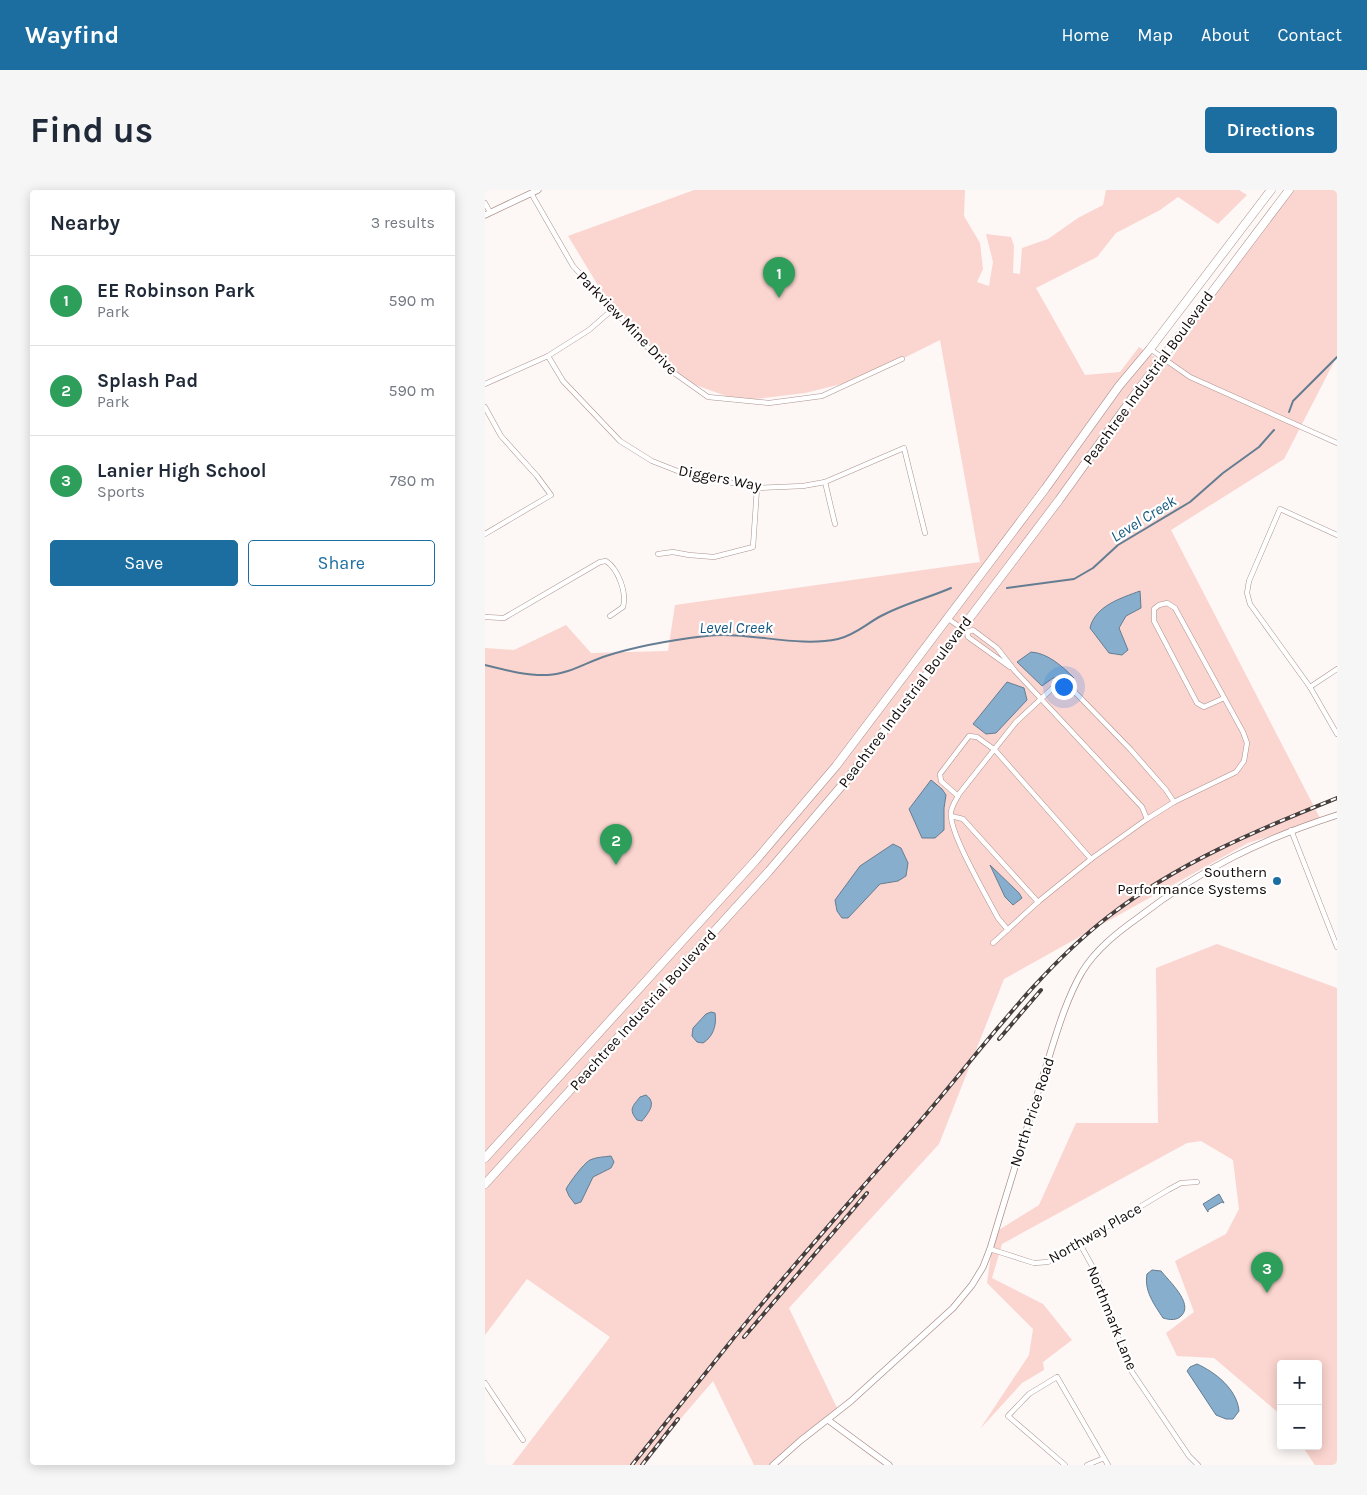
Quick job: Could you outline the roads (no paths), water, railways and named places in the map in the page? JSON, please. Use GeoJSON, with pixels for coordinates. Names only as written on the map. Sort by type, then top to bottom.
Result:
{"type":"FeatureCollection","features":[{"type":"Feature","properties":{"kind":"highway","name":"Peachtree Industrial Boulevard"},"geometry":{"type":"LineString","coordinates":[[485,1158],[756,860],[836,766],[1045,489],[1119,386],[1150,349],[1271,190]]}},
{"type":"Feature","properties":{"kind":"highway","name":"Peachtree Industrial Boulevard"},"geometry":{"type":"LineString","coordinates":[[485,1184],[769,871],[850,776],[964,630],[1133,397],[1289,190]]}},
{"type":"Feature","properties":{"kind":"street"},"geometry":{"type":"LineString","coordinates":[[485,203],[488,214],[538,190]]}},
{"type":"Feature","properties":{"kind":"street","name":"Parkview Mine Drive"},"geometry":{"type":"LineString","coordinates":[[531,193],[573,266],[667,368],[708,397],[769,403],[822,396],[902,360]]}},
{"type":"Feature","properties":{"kind":"street"},"geometry":{"type":"LineString","coordinates":[[485,384],[548,356],[589,330],[612,310]]}},
{"type":"Feature","properties":{"kind":"street"},"geometry":{"type":"LineString","coordinates":[[1150,349],[1190,377],[1337,443]]}},
{"type":"Feature","properties":{"kind":"street","name":"Diggers Way"},"geometry":{"type":"LineString","coordinates":[[548,356],[563,381],[620,440],[652,461],[680,472],[757,488],[803,486],[825,482],[904,448],[925,533]]}},
{"type":"Feature","properties":{"kind":"street"},"geometry":{"type":"LineString","coordinates":[[485,407],[501,436],[537,476],[551,495],[485,534]]}},
{"type":"Feature","properties":{"kind":"street"},"geometry":{"type":"LineString","coordinates":[[825,482],[835,524]]}},
{"type":"Feature","properties":{"kind":"street"},"geometry":{"type":"LineString","coordinates":[[658,554],[673,552],[714,557],[753,547],[757,488]]}},
{"type":"Feature","properties":{"kind":"street"},"geometry":{"type":"LineString","coordinates":[[1337,535],[1280,509],[1249,581],[1247,593],[1250,604],[1310,687],[1337,734]]}},
{"type":"Feature","properties":{"kind":"street"},"geometry":{"type":"LineString","coordinates":[[485,617],[504,618],[600,562],[606,561],[612,565],[624,592],[623,607],[610,616]]}},
{"type":"Feature","properties":{"kind":"street"},"geometry":{"type":"LineString","coordinates":[[993,943],[1038,902],[1091,859],[1174,802],[1235,772],[1244,761],[1247,743],[1243,732],[1175,608],[1167,604],[1159,605],[1154,609],[1153,621],[1197,704],[1204,707],[1224,698]]}},
{"type":"Feature","properties":{"kind":"street"},"geometry":{"type":"LineString","coordinates":[[947,618],[964,630],[967,637],[1015,671]]}},
{"type":"Feature","properties":{"kind":"street"},"geometry":{"type":"LineString","coordinates":[[964,630],[973,630],[997,648],[1015,671],[1142,807],[1147,819]]}},
{"type":"Feature","properties":{"kind":"street"},"geometry":{"type":"LineString","coordinates":[[1310,687],[1337,669]]}},
{"type":"Feature","properties":{"kind":"street"},"geometry":{"type":"LineString","coordinates":[[1008,930],[998,918],[953,831],[951,816],[953,805],[1016,722],[1057,684],[1062,682],[1067,684],[1137,757],[1174,802]]}},
{"type":"Feature","properties":{"kind":"street"},"geometry":{"type":"LineString","coordinates":[[958,796],[941,781],[940,774],[969,736],[977,736],[995,750],[1091,859]]}},
{"type":"Feature","properties":{"kind":"street"},"geometry":{"type":"LineString","coordinates":[[951,816],[963,818],[1038,902]]}},
{"type":"Feature","properties":{"kind":"street","name":"North Price Road"},"geometry":{"type":"LineString","coordinates":[[773,1465],[886,1370],[953,1308],[972,1285],[990,1249],[1064,1013],[1083,972],[1095,954],[1163,898],[1202,874],[1250,848],[1291,830],[1337,816]]}},
{"type":"Feature","properties":{"kind":"street"},"geometry":{"type":"LineString","coordinates":[[1291,830],[1337,947]]}},
{"type":"Feature","properties":{"kind":"street","name":"Northway Place"},"geometry":{"type":"LineString","coordinates":[[990,1249],[1034,1262],[1048,1262],[1181,1183],[1197,1182]]}},
{"type":"Feature","properties":{"kind":"street","name":"Northmark Lane"},"geometry":{"type":"LineString","coordinates":[[1079,1244],[1095,1273],[1128,1366],[1189,1456],[1199,1465]]}},
{"type":"Feature","properties":{"kind":"street"},"geometry":{"type":"LineString","coordinates":[[1065,1465],[1008,1416],[1029,1394],[1057,1378],[1108,1465]]}},
{"type":"Feature","properties":{"kind":"street"},"geometry":{"type":"LineString","coordinates":[[485,1383],[523,1440]]}},
{"type":"Feature","properties":{"kind":"street"},"geometry":{"type":"LineString","coordinates":[[828,1420],[889,1465]]}},
{"type":"Feature","properties":{"kind":"street"},"geometry":{"type":"LineString","coordinates":[[1087,1465],[1103,1458]]}},
{"type":"Feature","properties":{"kind":"water"},"geometry":{"type":"Polygon","coordinates":[[[1140,591],[1141,608],[1126,616],[1119,628],[1128,650],[1122,655],[1109,653],[1090,628],[1093,620],[1103,608],[1140,591]]]}},
{"type":"Feature","properties":{"kind":"water"},"geometry":{"type":"Polygon","coordinates":[[[1031,652],[1049,658],[1074,678],[1053,678],[1042,686],[1017,662],[1031,652]]]}},
{"type":"Feature","properties":{"kind":"water"},"geometry":{"type":"Polygon","coordinates":[[[1007,682],[1024,688],[1027,700],[996,733],[986,734],[973,724],[1007,682]]]}},
{"type":"Feature","properties":{"kind":"water"},"geometry":{"type":"Polygon","coordinates":[[[931,780],[946,795],[944,830],[935,838],[922,838],[909,809],[931,780]]]}},
{"type":"Feature","properties":{"kind":"water"},"geometry":{"type":"Polygon","coordinates":[[[893,844],[901,848],[908,863],[906,876],[898,881],[880,884],[848,918],[842,918],[837,911],[835,900],[860,866],[893,844]]]}},
{"type":"Feature","properties":{"kind":"water"},"geometry":{"type":"Polygon","coordinates":[[[990,865],[1022,898],[1013,905],[1005,897],[990,865]]]}},
{"type":"Feature","properties":{"kind":"water"},"geometry":{"type":"Polygon","coordinates":[[[715,1013],[713,1030],[703,1043],[697,1042],[692,1036],[693,1028],[706,1014],[715,1013]]]}},
{"type":"Feature","properties":{"kind":"water"},"geometry":{"type":"Polygon","coordinates":[[[646,1095],[651,1101],[651,1108],[642,1121],[637,1120],[632,1110],[640,1097],[646,1095]]]}},
{"type":"Feature","properties":{"kind":"water"},"geometry":{"type":"Polygon","coordinates":[[[611,1156],[614,1162],[611,1168],[593,1177],[581,1202],[575,1204],[566,1189],[574,1178],[590,1160],[611,1156]]]}},
{"type":"Feature","properties":{"kind":"water"},"geometry":{"type":"Polygon","coordinates":[[[1219,1194],[1224,1203],[1222,1202],[1208,1210],[1208,1212],[1203,1204],[1219,1194]]]}},
{"type":"Feature","properties":{"kind":"water"},"geometry":{"type":"Polygon","coordinates":[[[1152,1270],[1161,1271],[1179,1292],[1185,1310],[1178,1318],[1171,1320],[1163,1318],[1153,1302],[1148,1292],[1146,1280],[1147,1274],[1152,1270]]]}},
{"type":"Feature","properties":{"kind":"water"},"geometry":{"type":"Polygon","coordinates":[[[1197,1364],[1218,1377],[1230,1389],[1239,1411],[1233,1419],[1226,1419],[1216,1415],[1187,1371],[1190,1367],[1197,1364]]]}},
{"type":"Feature","properties":{"kind":"waterway","name":"Level Creek"},"geometry":{"type":"LineString","coordinates":[[1289,412],[1293,401],[1337,357]]}},
{"type":"Feature","properties":{"kind":"waterway","name":"Level Creek"},"geometry":{"type":"LineString","coordinates":[[1007,588],[1074,579],[1093,568],[1118,545],[1190,502],[1223,473],[1259,447],[1274,430]]}},
{"type":"Feature","properties":{"kind":"waterway","name":"Level Creek"},"geometry":{"type":"LineString","coordinates":[[485,665],[524,674],[548,675],[563,672],[630,649],[706,636],[739,636],[806,642],[838,639],[855,632],[889,612],[951,588]]}},
{"type":"Feature","properties":{"kind":"railway"},"geometry":{"type":"LineString","coordinates":[[632,1465],[777,1286],[928,1112],[1014,1009],[1083,937],[1135,897],[1190,864],[1248,835],[1337,798]]}},
{"type":"Feature","properties":{"kind":"railway"},"geometry":{"type":"LineString","coordinates":[[999,1039],[1041,990]]}},
{"type":"Feature","properties":{"kind":"railway"},"geometry":{"type":"LineString","coordinates":[[744,1337],[867,1193]]}},
{"type":"Feature","properties":{"kind":"railway"},"geometry":{"type":"LineString","coordinates":[[642,1465],[678,1419]]}},
{"type":"Feature","properties":{"kind":"place","name":"EE Robinson Park"},"geometry":{"type":"Point","coordinates":[779,298]}},
{"type":"Feature","properties":{"kind":"place","name":"Splash Pad"},"geometry":{"type":"Point","coordinates":[616,865]}},
{"type":"Feature","properties":{"kind":"place","name":"Southern Performance Systems"},"geometry":{"type":"Point","coordinates":[1277,881]}},
{"type":"Feature","properties":{"kind":"place","name":"Lanier High School"},"geometry":{"type":"Point","coordinates":[1267,1293]}}]}
